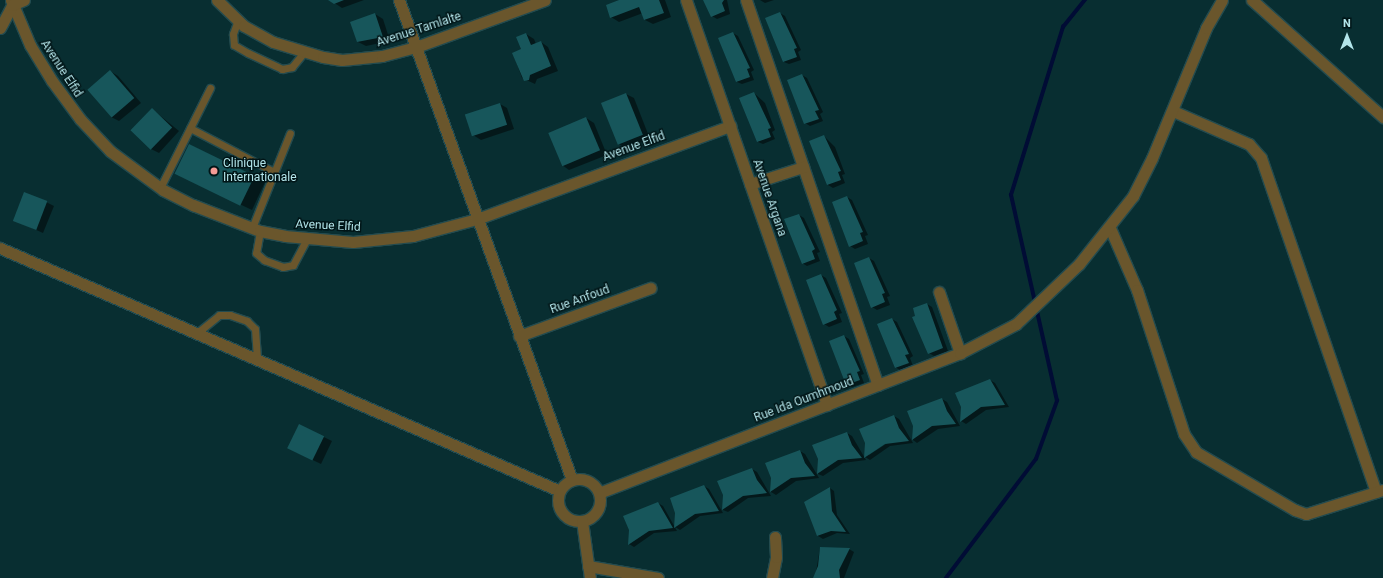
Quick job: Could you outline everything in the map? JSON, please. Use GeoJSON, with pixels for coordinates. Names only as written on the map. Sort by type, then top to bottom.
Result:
{"type":"FeatureCollection","features":[{"type":"Feature","properties":{"kind":"street"},"geometry":{"type":"LineString","coordinates":[[0,28],[12,2],[24,0]]}},
{"type":"Feature","properties":{"kind":"street","name":"Avenue Tamlalte"},"geometry":{"type":"LineString","coordinates":[[217,0],[238,20],[273,42],[323,57],[360,60],[416,47],[544,0]]}},
{"type":"Feature","properties":{"kind":"street"},"geometry":{"type":"LineString","coordinates":[[399,0],[572,480]]}},
{"type":"Feature","properties":{"kind":"street","name":"Avenue Argana"},"geometry":{"type":"LineString","coordinates":[[686,0],[827,405]]}},
{"type":"Feature","properties":{"kind":"street"},"geometry":{"type":"LineString","coordinates":[[746,0],[878,385]]}},
{"type":"Feature","properties":{"kind":"street","name":"Rue Ida Oumhmoud"},"geometry":{"type":"LineString","coordinates":[[599,493],[960,353],[1016,324],[1079,264],[1110,228],[1145,174],[1173,111],[1206,28],[1222,0]]}},
{"type":"Feature","properties":{"kind":"street"},"geometry":{"type":"LineString","coordinates":[[1252,0],[1383,117]]}},
{"type":"Feature","properties":{"kind":"street","name":"Avenue Elfid"},"geometry":{"type":"LineString","coordinates":[[12,2],[30,45],[80,119],[110,151],[160,188],[193,205],[256,229],[307,238],[353,242],[413,236],[477,219],[730,126]]}},
{"type":"Feature","properties":{"kind":"street"},"geometry":{"type":"LineString","coordinates":[[1110,228],[1141,301],[1184,434],[1196,452],[1300,513],[1311,514],[1380,491],[1261,158],[1249,144],[1173,111]]}},
{"type":"Feature","properties":{"kind":"street"},"geometry":{"type":"LineString","coordinates":[[750,184],[803,167]]}},
{"type":"Feature","properties":{"kind":"street"},"geometry":{"type":"LineString","coordinates":[[0,248],[560,491]]}},
{"type":"Feature","properties":{"kind":"street","name":"Rue Anfoud"},"geometry":{"type":"LineString","coordinates":[[519,336],[650,288]]}},
{"type":"Feature","properties":{"kind":"street"},"geometry":{"type":"LineString","coordinates":[[939,292],[960,353]]}},
{"type":"Feature","properties":{"kind":"street"},"geometry":{"type":"LineString","coordinates":[[572,480],[585,480],[591,482],[599,493],[599,508],[595,514],[582,521],[568,517],[562,512],[558,498],[560,491],[572,480]]}},
{"type":"Feature","properties":{"kind":"street"},"geometry":{"type":"LineString","coordinates":[[582,521],[590,578]]}},
{"type":"Feature","properties":{"kind":"street"},"geometry":{"type":"LineString","coordinates":[[772,578],[776,557],[775,537]]}},
{"type":"Feature","properties":{"kind":"street"},"geometry":{"type":"LineString","coordinates":[[588,566],[658,578]]}},
{"type":"Feature","properties":{"kind":"lane"},"geometry":{"type":"LineString","coordinates":[[238,20],[233,34],[234,45],[248,53],[282,69],[292,67],[304,52]]}},
{"type":"Feature","properties":{"kind":"lane"},"geometry":{"type":"LineString","coordinates":[[160,188],[210,88]]}},
{"type":"Feature","properties":{"kind":"lane"},"geometry":{"type":"LineString","coordinates":[[190,128],[274,172]]}},
{"type":"Feature","properties":{"kind":"lane"},"geometry":{"type":"LineString","coordinates":[[290,133],[274,172],[256,229],[256,253],[264,260],[283,267],[293,265],[307,238]]}},
{"type":"Feature","properties":{"kind":"lane"},"geometry":{"type":"LineString","coordinates":[[197,333],[219,315],[230,315],[247,321],[255,329],[257,359]]}},
{"type":"Feature","properties":{"kind":"building"},"geometry":{"type":"Polygon","coordinates":[[[328,0],[344,0],[334,4],[328,0]]]}},
{"type":"Feature","properties":{"kind":"building"},"geometry":{"type":"Polygon","coordinates":[[[619,0],[659,0],[664,13],[644,20],[639,7],[610,18],[606,5],[619,0]]]}},
{"type":"Feature","properties":{"kind":"building"},"geometry":{"type":"Polygon","coordinates":[[[703,0],[724,0],[722,3],[725,11],[711,17],[703,0]]]}},
{"type":"Feature","properties":{"kind":"building"},"geometry":{"type":"Polygon","coordinates":[[[780,12],[797,48],[794,49],[797,57],[783,62],[765,18],[780,12]]]}},
{"type":"Feature","properties":{"kind":"building"},"geometry":{"type":"Polygon","coordinates":[[[375,13],[383,37],[357,42],[350,22],[375,13]]]}},
{"type":"Feature","properties":{"kind":"building"},"geometry":{"type":"Polygon","coordinates":[[[733,32],[750,68],[747,69],[750,77],[736,82],[718,38],[733,32]]]}},
{"type":"Feature","properties":{"kind":"building"},"geometry":{"type":"Polygon","coordinates":[[[526,33],[531,45],[541,41],[551,66],[530,75],[529,80],[524,81],[512,53],[521,49],[516,37],[526,33]]]}},
{"type":"Feature","properties":{"kind":"building"},"geometry":{"type":"Polygon","coordinates":[[[110,70],[134,98],[112,118],[87,90],[110,70]]]}},
{"type":"Feature","properties":{"kind":"building"},"geometry":{"type":"Polygon","coordinates":[[[802,74],[819,110],[815,111],[819,119],[804,124],[787,80],[802,74]]]}},
{"type":"Feature","properties":{"kind":"building"},"geometry":{"type":"Polygon","coordinates":[[[754,92],[771,128],[768,129],[771,137],[757,142],[739,98],[754,92]]]}},
{"type":"Feature","properties":{"kind":"building"},"geometry":{"type":"Polygon","coordinates":[[[626,93],[643,135],[618,145],[601,103],[626,93]]]}},
{"type":"Feature","properties":{"kind":"building"},"geometry":{"type":"Polygon","coordinates":[[[500,103],[507,125],[472,136],[465,114],[500,103]]]}},
{"type":"Feature","properties":{"kind":"building"},"geometry":{"type":"Polygon","coordinates":[[[152,108],[172,127],[151,150],[130,130],[152,108]]]}},
{"type":"Feature","properties":{"kind":"building"},"geometry":{"type":"Polygon","coordinates":[[[586,117],[600,150],[562,166],[548,133],[586,117]]]}},
{"type":"Feature","properties":{"kind":"building"},"geometry":{"type":"Polygon","coordinates":[[[824,135],[841,171],[838,172],[841,180],[827,185],[809,141],[824,135]]]}},
{"type":"Feature","properties":{"kind":"building"},"geometry":{"type":"Polygon","coordinates":[[[189,144],[255,176],[240,206],[175,174],[189,144]]]}},
{"type":"Feature","properties":{"kind":"building"},"geometry":{"type":"Polygon","coordinates":[[[24,192],[47,201],[36,230],[13,221],[24,192]]]}},
{"type":"Feature","properties":{"kind":"building"},"geometry":{"type":"Polygon","coordinates":[[[847,196],[863,232],[860,233],[863,241],[849,247],[832,202],[847,196]]]}},
{"type":"Feature","properties":{"kind":"building"},"geometry":{"type":"Polygon","coordinates":[[[799,214],[815,249],[812,251],[815,259],[802,264],[784,219],[799,214]]]}},
{"type":"Feature","properties":{"kind":"building"},"geometry":{"type":"Polygon","coordinates":[[[869,257],[885,293],[882,294],[885,302],[871,308],[854,263],[869,257]]]}},
{"type":"Feature","properties":{"kind":"building"},"geometry":{"type":"Polygon","coordinates":[[[821,274],[837,310],[834,312],[837,319],[823,325],[806,280],[821,274]]]}},
{"type":"Feature","properties":{"kind":"building"},"geometry":{"type":"Polygon","coordinates":[[[927,303],[943,348],[928,354],[912,317],[915,316],[913,308],[927,303]]]}},
{"type":"Feature","properties":{"kind":"building"},"geometry":{"type":"Polygon","coordinates":[[[892,318],[909,354],[905,355],[909,363],[895,368],[877,324],[892,318]]]}},
{"type":"Feature","properties":{"kind":"building"},"geometry":{"type":"Polygon","coordinates":[[[844,335],[860,371],[857,372],[860,380],[846,385],[829,341],[844,335]]]}},
{"type":"Feature","properties":{"kind":"building"},"geometry":{"type":"Polygon","coordinates":[[[990,379],[1005,405],[981,407],[960,422],[961,407],[955,393],[990,379]]]}},
{"type":"Feature","properties":{"kind":"building"},"geometry":{"type":"Polygon","coordinates":[[[942,398],[947,411],[956,424],[932,426],[912,440],[913,426],[907,411],[942,398]]]}},
{"type":"Feature","properties":{"kind":"building"},"geometry":{"type":"Polygon","coordinates":[[[894,415],[899,428],[909,441],[885,444],[864,458],[865,443],[859,429],[894,415]]]}},
{"type":"Feature","properties":{"kind":"building"},"geometry":{"type":"Polygon","coordinates":[[[299,424],[324,436],[312,461],[287,448],[299,424]]]}},
{"type":"Feature","properties":{"kind":"building"},"geometry":{"type":"Polygon","coordinates":[[[847,432],[852,445],[862,458],[838,460],[817,474],[818,459],[812,445],[847,432]]]}},
{"type":"Feature","properties":{"kind":"building"},"geometry":{"type":"Polygon","coordinates":[[[800,450],[805,463],[815,476],[791,478],[770,492],[771,478],[765,463],[800,450]]]}},
{"type":"Feature","properties":{"kind":"building"},"geometry":{"type":"Polygon","coordinates":[[[752,468],[757,480],[767,493],[743,496],[722,510],[723,495],[717,481],[752,468]]]}},
{"type":"Feature","properties":{"kind":"building"},"geometry":{"type":"Polygon","coordinates":[[[704,485],[719,511],[695,514],[674,528],[675,513],[670,498],[704,485]]]}},
{"type":"Feature","properties":{"kind":"building"},"geometry":{"type":"Polygon","coordinates":[[[830,487],[832,511],[846,532],[831,531],[817,536],[804,502],[830,487]]]}},
{"type":"Feature","properties":{"kind":"building"},"geometry":{"type":"Polygon","coordinates":[[[658,502],[673,528],[649,531],[628,545],[629,530],[623,516],[658,502]]]}},
{"type":"Feature","properties":{"kind":"building"},"geometry":{"type":"Polygon","coordinates":[[[820,547],[850,548],[839,570],[840,578],[813,578],[818,566],[820,547]]]}},
{"type":"Feature","properties":{"kind":"waterway"},"geometry":{"type":"LineString","coordinates":[[946,578],[1036,459],[1057,401],[1011,195],[1063,27],[1085,0]]}},
{"type":"Feature","properties":{"kind":"place","name":"Clinique Internationale"},"geometry":{"type":"Point","coordinates":[214,171]}}]}
